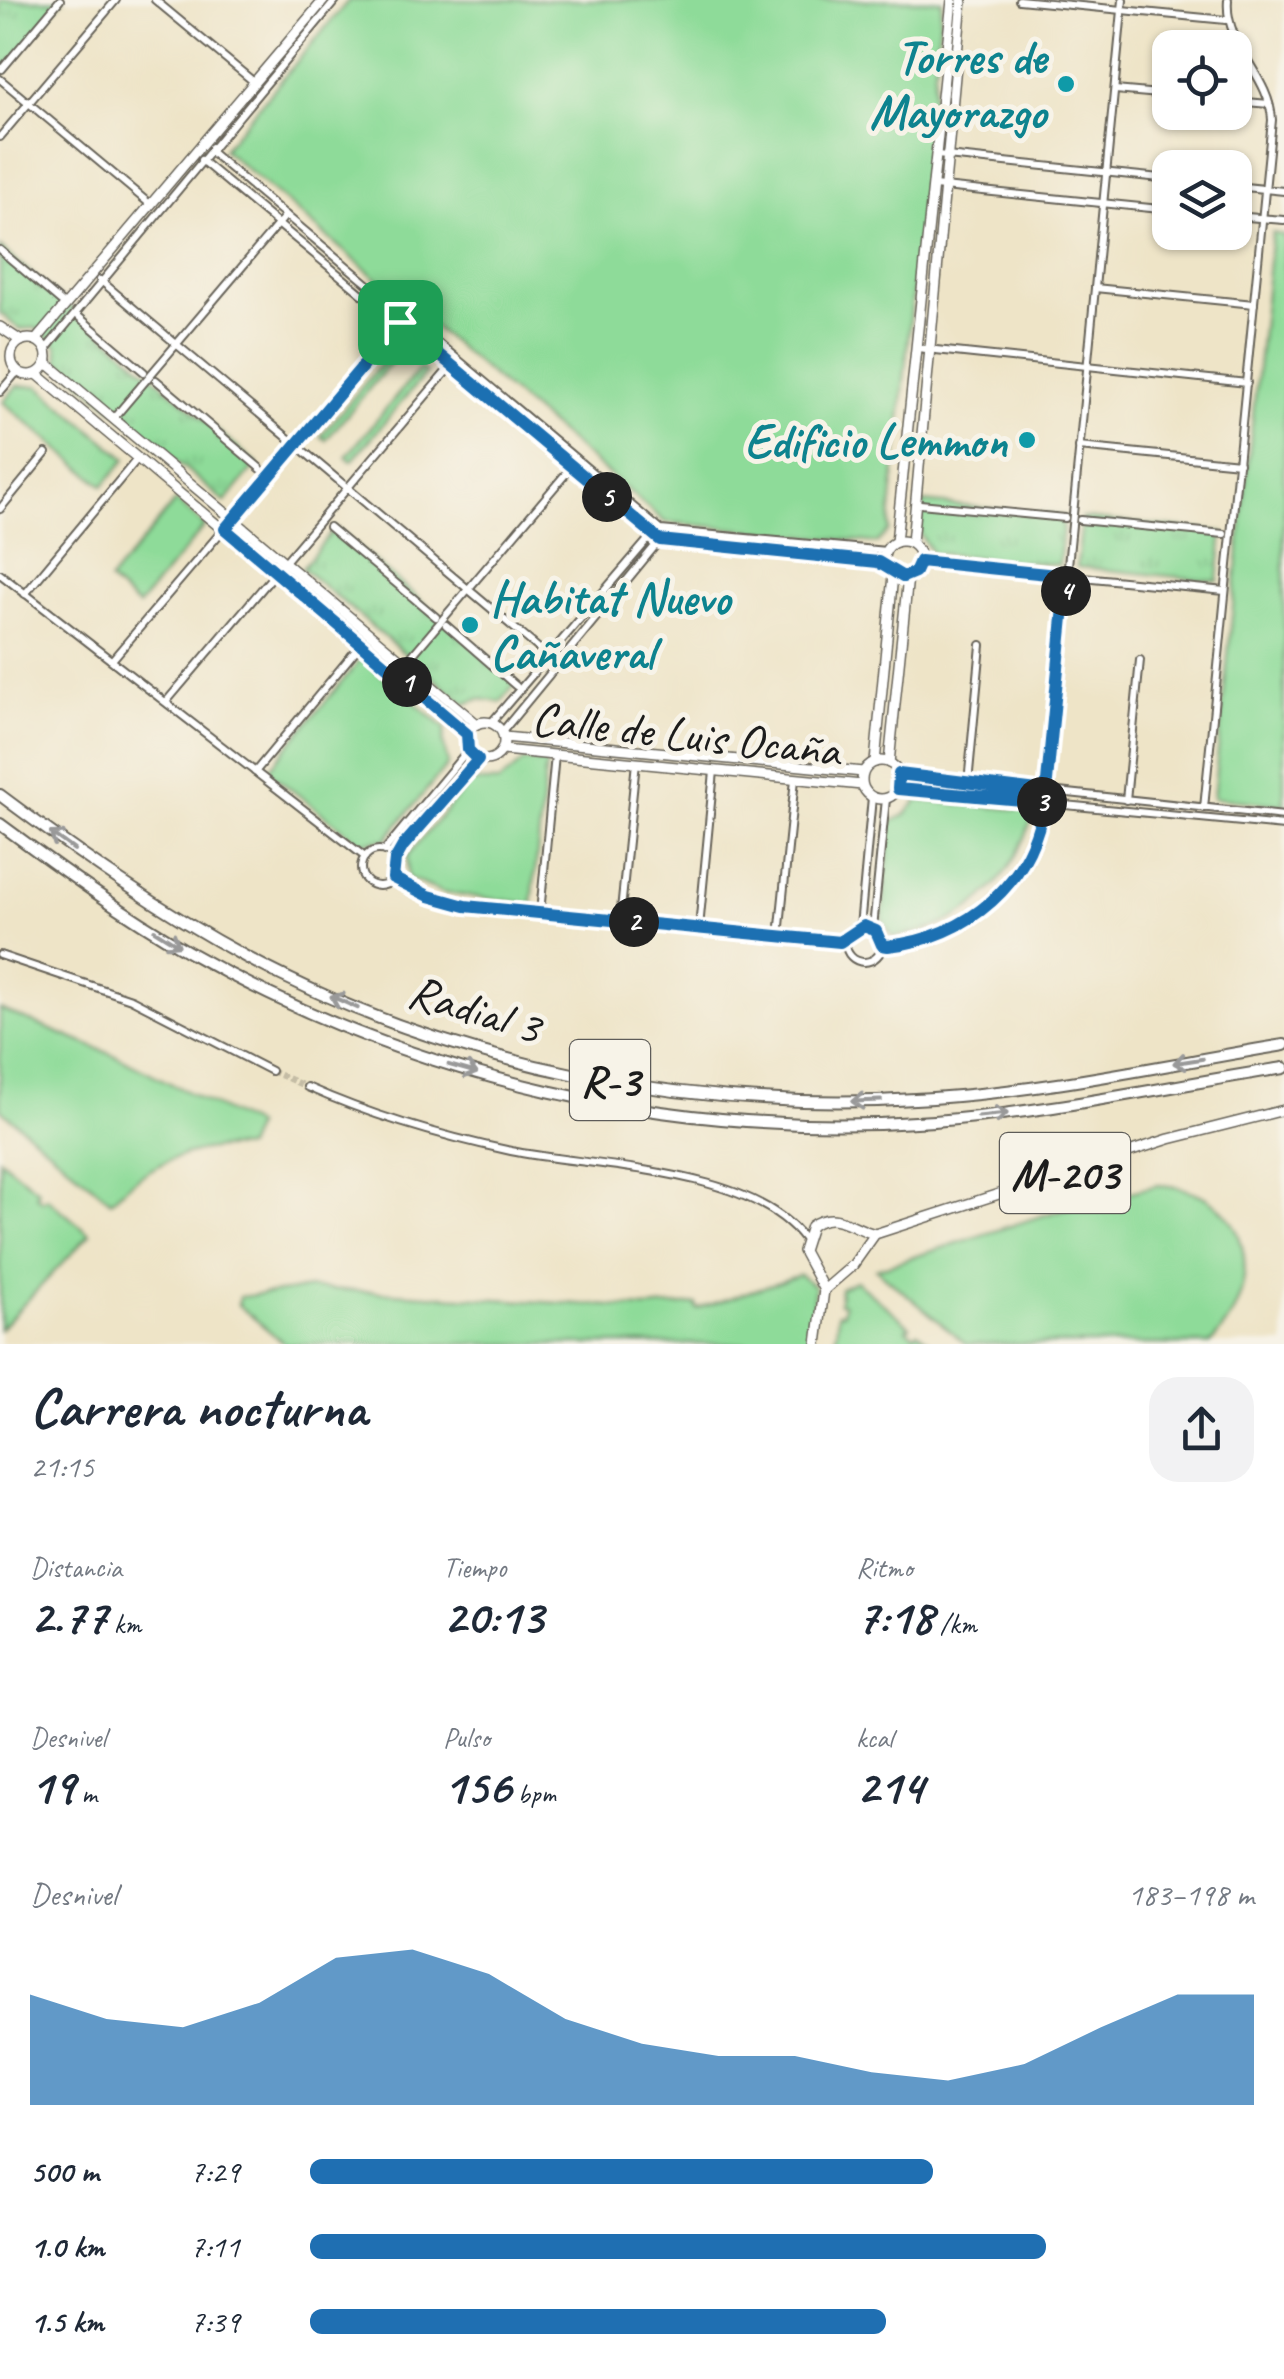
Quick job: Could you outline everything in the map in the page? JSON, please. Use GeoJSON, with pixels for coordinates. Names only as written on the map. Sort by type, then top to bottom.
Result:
{"type":"FeatureCollection","features":[{"type":"Feature","properties":{"kind":"highway","name":"Radial 3"},"geometry":{"type":"LineString","coordinates":[[0,796],[129,888],[250,959],[355,1008],[423,1032],[584,1075],[766,1099],[934,1098],[1016,1089],[1284,1045]]}},
{"type":"Feature","properties":{"kind":"highway","name":"Radial 3"},"geometry":{"type":"LineString","coordinates":[[0,824],[136,920],[296,1007],[442,1063],[584,1099],[728,1120],[901,1122],[1057,1108],[1284,1068]]}},
{"type":"Feature","properties":{"kind":"main road"},"geometry":{"type":"LineString","coordinates":[[0,327],[21,341],[36,340],[324,0]]}},
{"type":"Feature","properties":{"kind":"main road"},"geometry":{"type":"LineString","coordinates":[[942,156],[952,0]]}},
{"type":"Feature","properties":{"kind":"main road"},"geometry":{"type":"LineString","coordinates":[[908,576],[894,575],[884,564],[886,551],[896,542],[962,0]]}},
{"type":"Feature","properties":{"kind":"main road"},"geometry":{"type":"LineString","coordinates":[[0,340],[11,353],[18,372],[37,374],[228,525]]}},
{"type":"Feature","properties":{"kind":"main road"},"geometry":{"type":"LineString","coordinates":[[36,340],[46,349],[47,363],[228,525]]}},
{"type":"Feature","properties":{"kind":"main road"},"geometry":{"type":"LineString","coordinates":[[11,353],[21,341]]}},
{"type":"Feature","properties":{"kind":"main road"},"geometry":{"type":"LineString","coordinates":[[889,762],[875,762],[863,772],[862,785],[872,797],[886,799],[898,789],[899,774],[889,762],[908,576],[920,561],[912,543],[922,349]]}},
{"type":"Feature","properties":{"kind":"main road"},"geometry":{"type":"LineString","coordinates":[[37,374],[47,363]]}},
{"type":"Feature","properties":{"kind":"main road","name":"Calle de Luis Ocaña"},"geometry":{"type":"LineString","coordinates":[[228,525],[467,734]]}},
{"type":"Feature","properties":{"kind":"main road"},"geometry":{"type":"LineString","coordinates":[[896,542],[912,543]]}},
{"type":"Feature","properties":{"kind":"main road","name":"Calle de Luis Ocaña"},"geometry":{"type":"LineString","coordinates":[[279,568],[477,724]]}},
{"type":"Feature","properties":{"kind":"main road"},"geometry":{"type":"LineString","coordinates":[[875,762],[894,575]]}},
{"type":"Feature","properties":{"kind":"main road"},"geometry":{"type":"LineString","coordinates":[[491,723],[504,735],[503,750],[492,760],[478,760],[468,750],[467,734],[477,724],[491,723]]}},
{"type":"Feature","properties":{"kind":"main road","name":"Calle de Luis Ocaña"},"geometry":{"type":"LineString","coordinates":[[504,735],[863,772]]}},
{"type":"Feature","properties":{"kind":"main road","name":"Calle de Luis Ocaña"},"geometry":{"type":"LineString","coordinates":[[503,750],[862,785]]}},
{"type":"Feature","properties":{"kind":"main road","name":"M-203"},"geometry":{"type":"LineString","coordinates":[[876,1234],[1169,1139],[1284,1111]]}},
{"type":"Feature","properties":{"kind":"main road"},"geometry":{"type":"LineString","coordinates":[[816,1344],[824,1290],[816,1270],[805,1257],[804,1239],[814,1223],[838,1218],[854,1228],[876,1234],[853,1265],[824,1290]]}},
{"type":"Feature","properties":{"kind":"main road"},"geometry":{"type":"LineString","coordinates":[[854,1228],[860,1252]]}},
{"type":"Feature","properties":{"kind":"main road"},"geometry":{"type":"LineString","coordinates":[[816,1270],[840,1274]]}},
{"type":"Feature","properties":{"kind":"street"},"geometry":{"type":"LineString","coordinates":[[60,0],[1,74],[29,103],[152,205]]}},
{"type":"Feature","properties":{"kind":"street"},"geometry":{"type":"LineString","coordinates":[[0,138],[116,0]]}},
{"type":"Feature","properties":{"kind":"street"},"geometry":{"type":"LineString","coordinates":[[156,0],[254,82]]}},
{"type":"Feature","properties":{"kind":"street"},"geometry":{"type":"LineString","coordinates":[[46,349],[336,0]]}},
{"type":"Feature","properties":{"kind":"street"},"geometry":{"type":"LineString","coordinates":[[1019,0],[1226,20]]}},
{"type":"Feature","properties":{"kind":"street"},"geometry":{"type":"LineString","coordinates":[[1046,792],[1123,0]]}},
{"type":"Feature","properties":{"kind":"street"},"geometry":{"type":"LineString","coordinates":[[1204,808],[1266,189],[1270,104],[1226,20],[1228,0]]}},
{"type":"Feature","properties":{"kind":"street"},"geometry":{"type":"LineString","coordinates":[[1114,90],[1152,93]]}},
{"type":"Feature","properties":{"kind":"street"},"geometry":{"type":"LineString","coordinates":[[1252,102],[1270,104]]}},
{"type":"Feature","properties":{"kind":"street"},"geometry":{"type":"LineString","coordinates":[[211,148],[212,153],[400,322],[660,530],[886,551]]}},
{"type":"Feature","properties":{"kind":"street"},"geometry":{"type":"LineString","coordinates":[[942,156],[1152,177]]}},
{"type":"Feature","properties":{"kind":"street"},"geometry":{"type":"LineString","coordinates":[[201,160],[283,218],[430,336],[660,540],[884,564]]}},
{"type":"Feature","properties":{"kind":"street"},"geometry":{"type":"LineString","coordinates":[[939,187],[1152,208]]}},
{"type":"Feature","properties":{"kind":"street"},"geometry":{"type":"LineString","coordinates":[[1252,188],[1284,191]]}},
{"type":"Feature","properties":{"kind":"street"},"geometry":{"type":"LineString","coordinates":[[112,420],[283,218]]}},
{"type":"Feature","properties":{"kind":"street"},"geometry":{"type":"LineString","coordinates":[[1252,218],[1284,220]]}},
{"type":"Feature","properties":{"kind":"street"},"geometry":{"type":"LineString","coordinates":[[0,250],[61,302]]}},
{"type":"Feature","properties":{"kind":"street"},"geometry":{"type":"LineString","coordinates":[[100,280],[550,658]]}},
{"type":"Feature","properties":{"kind":"street"},"geometry":{"type":"LineString","coordinates":[[1095,288],[1254,304]]}},
{"type":"Feature","properties":{"kind":"street"},"geometry":{"type":"LineString","coordinates":[[79,317],[144,372]]}},
{"type":"Feature","properties":{"kind":"street"},"geometry":{"type":"LineString","coordinates":[[112,661],[400,322]]}},
{"type":"Feature","properties":{"kind":"street"},"geometry":{"type":"LineString","coordinates":[[922,349],[1246,383]]}},
{"type":"Feature","properties":{"kind":"street"},"geometry":{"type":"LineString","coordinates":[[166,702],[452,366]]}},
{"type":"Feature","properties":{"kind":"street"},"geometry":{"type":"LineString","coordinates":[[0,392],[18,372]]}},
{"type":"Feature","properties":{"kind":"street"},"geometry":{"type":"LineString","coordinates":[[156,380],[260,469]]}},
{"type":"Feature","properties":{"kind":"street"},"geometry":{"type":"LineString","coordinates":[[1080,447],[1238,463]]}},
{"type":"Feature","properties":{"kind":"street"},"geometry":{"type":"LineString","coordinates":[[0,508],[46,454]]}},
{"type":"Feature","properties":{"kind":"street"},"geometry":{"type":"LineString","coordinates":[[26,594],[139,457]]}},
{"type":"Feature","properties":{"kind":"street"},"geometry":{"type":"LineString","coordinates":[[404,666],[574,463]]}},
{"type":"Feature","properties":{"kind":"street"},"geometry":{"type":"LineString","coordinates":[[920,504],[1066,518]]}},
{"type":"Feature","properties":{"kind":"street"},"geometry":{"type":"LineString","coordinates":[[1080,520],[1224,534]]}},
{"type":"Feature","properties":{"kind":"street"},"geometry":{"type":"LineString","coordinates":[[329,527],[436,617]]}},
{"type":"Feature","properties":{"kind":"street"},"geometry":{"type":"LineString","coordinates":[[491,723],[652,535]]}},
{"type":"Feature","properties":{"kind":"street"},"geometry":{"type":"LineString","coordinates":[[504,735],[660,540]]}},
{"type":"Feature","properties":{"kind":"street"},"geometry":{"type":"LineString","coordinates":[[920,561],[1225,591]]}},
{"type":"Feature","properties":{"kind":"street"},"geometry":{"type":"LineString","coordinates":[[0,574],[365,857]]}},
{"type":"Feature","properties":{"kind":"street"},"geometry":{"type":"LineString","coordinates":[[446,625],[516,686]]}},
{"type":"Feature","properties":{"kind":"street"},"geometry":{"type":"LineString","coordinates":[[255,772],[362,644]]}},
{"type":"Feature","properties":{"kind":"street"},"geometry":{"type":"LineString","coordinates":[[968,784],[980,645]]}},
{"type":"Feature","properties":{"kind":"street"},"geometry":{"type":"LineString","coordinates":[[1126,800],[1140,660]]}},
{"type":"Feature","properties":{"kind":"street"},"geometry":{"type":"LineString","coordinates":[[365,857],[384,851],[468,750]]}},
{"type":"Feature","properties":{"kind":"street"},"geometry":{"type":"LineString","coordinates":[[540,913],[556,754]]}},
{"type":"Feature","properties":{"kind":"street"},"geometry":{"type":"LineString","coordinates":[[365,857],[362,872],[368,882],[384,885],[393,878],[395,860],[478,760]]}},
{"type":"Feature","properties":{"kind":"street"},"geometry":{"type":"LineString","coordinates":[[620,920],[636,762]]}},
{"type":"Feature","properties":{"kind":"street"},"geometry":{"type":"LineString","coordinates":[[699,928],[714,769]]}},
{"type":"Feature","properties":{"kind":"street","name":"Calle de Luis Ocaña"},"geometry":{"type":"LineString","coordinates":[[899,774],[1284,816]]}},
{"type":"Feature","properties":{"kind":"street"},"geometry":{"type":"LineString","coordinates":[[779,936],[796,777]]}},
{"type":"Feature","properties":{"kind":"street","name":"Calle de Luis Ocaña"},"geometry":{"type":"LineString","coordinates":[[898,789],[1284,826]]}},
{"type":"Feature","properties":{"kind":"street"},"geometry":{"type":"LineString","coordinates":[[846,943],[860,926],[872,797]]}},
{"type":"Feature","properties":{"kind":"street"},"geometry":{"type":"LineString","coordinates":[[882,945],[873,928],[886,799]]}},
{"type":"Feature","properties":{"kind":"street"},"geometry":{"type":"LineString","coordinates":[[882,945],[933,937],[989,905],[1027,858],[1044,802]]}},
{"type":"Feature","properties":{"kind":"street"},"geometry":{"type":"LineString","coordinates":[[384,851],[395,860]]}},
{"type":"Feature","properties":{"kind":"street"},"geometry":{"type":"LineString","coordinates":[[393,878],[451,903],[846,943]]}},
{"type":"Feature","properties":{"kind":"street"},"geometry":{"type":"LineString","coordinates":[[860,926],[873,928]]}},
{"type":"Feature","properties":{"kind":"street"},"geometry":{"type":"LineString","coordinates":[[846,943],[850,956],[861,962],[877,957],[882,945]]}},
{"type":"Feature","properties":{"kind":"street"},"geometry":{"type":"LineString","coordinates":[[0,955],[131,999],[272,1071]]}},
{"type":"Feature","properties":{"kind":"street"},"geometry":{"type":"LineString","coordinates":[[307,1087],[393,1120],[490,1146],[722,1188],[790,1221],[814,1223]]}},
{"type":"Feature","properties":{"kind":"street"},"geometry":{"type":"LineString","coordinates":[[790,1221],[804,1239]]}},
{"type":"Feature","properties":{"kind":"green space"},"geometry":{"type":"Polygon","coordinates":[[[0,0],[63,0],[0,75],[0,0]]]}},
{"type":"Feature","properties":{"kind":"green space"},"geometry":{"type":"Polygon","coordinates":[[[349,0],[942,0],[889,531],[877,543],[665,522],[223,149],[349,0]]]}},
{"type":"Feature","properties":{"kind":"green space"},"geometry":{"type":"Polygon","coordinates":[[[1272,233],[1284,235],[1284,805],[1213,798],[1272,233]]]}},
{"type":"Feature","properties":{"kind":"green space"},"geometry":{"type":"Polygon","coordinates":[[[0,247],[257,464],[225,502],[59,363],[57,346],[36,328],[19,329],[0,313],[0,247]]]}},
{"type":"Feature","properties":{"kind":"green space"},"geometry":{"type":"Polygon","coordinates":[[[395,347],[400,352],[326,440],[321,436],[395,347]]]}},
{"type":"Feature","properties":{"kind":"green space"},"geometry":{"type":"Polygon","coordinates":[[[420,368],[426,373],[352,461],[346,457],[420,368]]]}},
{"type":"Feature","properties":{"kind":"green space"},"geometry":{"type":"Polygon","coordinates":[[[17,386],[39,386],[126,459],[103,486],[3,402],[17,386]]]}},
{"type":"Feature","properties":{"kind":"green space"},"geometry":{"type":"Polygon","coordinates":[[[176,501],[205,526],[138,606],[109,581],[176,501]]]}},
{"type":"Feature","properties":{"kind":"green space"},"geometry":{"type":"Polygon","coordinates":[[[923,502],[1064,516],[1059,565],[932,553],[920,534],[923,502]]]}},
{"type":"Feature","properties":{"kind":"green space"},"geometry":{"type":"Polygon","coordinates":[[[1082,518],[1223,532],[1218,581],[1077,567],[1082,518]]]}},
{"type":"Feature","properties":{"kind":"green space"},"geometry":{"type":"Polygon","coordinates":[[[335,528],[517,682],[501,702],[479,699],[465,704],[302,568],[335,528]]]}},
{"type":"Feature","properties":{"kind":"green space"},"geometry":{"type":"Polygon","coordinates":[[[362,658],[445,728],[443,742],[448,764],[386,839],[361,843],[267,771],[362,658]]]}},
{"type":"Feature","properties":{"kind":"green space"},"geometry":{"type":"Polygon","coordinates":[[[524,761],[546,763],[532,904],[443,893],[408,878],[407,856],[470,782],[499,782],[524,761]]]}},
{"type":"Feature","properties":{"kind":"green space"},"geometry":{"type":"Polygon","coordinates":[[[918,800],[1034,811],[1014,859],[984,897],[943,924],[893,937],[882,920],[891,822],[905,815],[918,800]]]}},
{"type":"Feature","properties":{"kind":"green space"},"geometry":{"type":"Polygon","coordinates":[[[0,1009],[118,1057],[255,1126],[246,1148],[208,1149],[172,1159],[140,1177],[111,1201],[0,1109],[0,1009]]]}},
{"type":"Feature","properties":{"kind":"green space"},"geometry":{"type":"Polygon","coordinates":[[[0,1159],[39,1191],[36,1196],[43,1201],[47,1198],[90,1234],[0,1329],[0,1159]]]}},
{"type":"Feature","properties":{"kind":"green space"},"geometry":{"type":"Polygon","coordinates":[[[1158,1185],[1189,1191],[1214,1203],[1231,1221],[1241,1244],[1244,1268],[1240,1294],[1229,1320],[1210,1344],[966,1344],[876,1269],[1057,1211],[1158,1185]]]}},
{"type":"Feature","properties":{"kind":"green space"},"geometry":{"type":"Polygon","coordinates":[[[800,1275],[815,1286],[808,1344],[285,1344],[238,1305],[239,1297],[311,1288],[645,1308],[696,1304],[697,1309],[800,1275]]]}},
{"type":"Feature","properties":{"kind":"green space"},"geometry":{"type":"Polygon","coordinates":[[[856,1281],[910,1326],[907,1329],[914,1335],[918,1332],[932,1344],[835,1344],[838,1313],[843,1313],[844,1304],[839,1303],[840,1288],[856,1281]]]}},
{"type":"Feature","properties":{"kind":"tunnel"},"geometry":{"type":"LineString","coordinates":[[271,1071],[307,1087]]}},
{"type":"Feature","properties":{"kind":"place","name":"Torres de Mayorazgo"},"geometry":{"type":"Point","coordinates":[1066,84]}},
{"type":"Feature","properties":{"kind":"place","name":"Edificio Lemmon"},"geometry":{"type":"Point","coordinates":[1027,440]}},
{"type":"Feature","properties":{"kind":"place","name":"Habitat Nuevo Cañaveral"},"geometry":{"type":"Point","coordinates":[470,625]}},
{"type":"Feature","properties":{"kind":"route"},"geometry":{"type":"LineString","coordinates":[[400,322],[660,540],[878,562],[903,577],[915,572],[920,561],[1067,576],[1046,792],[899,774],[898,789],[1044,802],[1030,850],[1002,893],[974,918],[951,930],[921,941],[888,946],[882,945],[876,931],[864,926],[853,930],[846,943],[465,906],[429,896],[393,878],[398,852],[478,760],[468,750],[467,734],[225,529],[400,322]]}}]}
